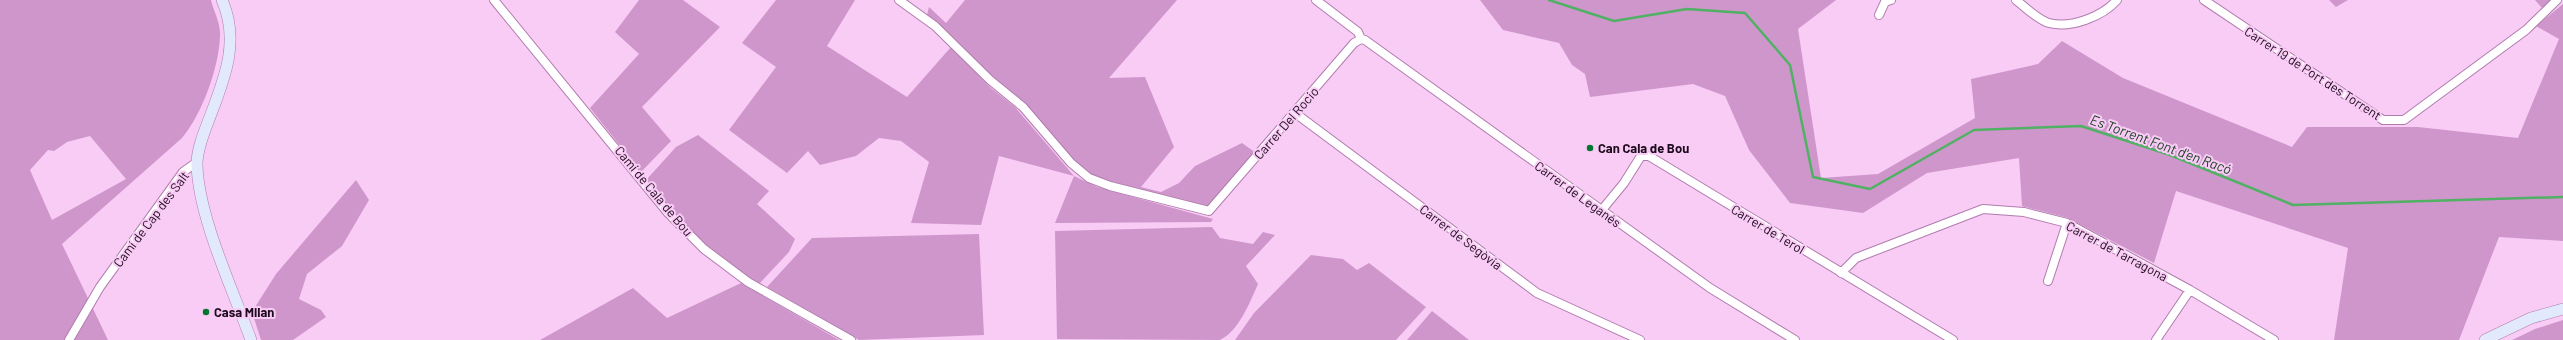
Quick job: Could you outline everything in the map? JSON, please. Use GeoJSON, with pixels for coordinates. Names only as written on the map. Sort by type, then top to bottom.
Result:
{"type":"FeatureCollection","features":[{"type":"Feature","properties":{"kind":"street","name":"Camí de Cap des Salt"},"geometry":{"type":"LineString","coordinates":[[69,340],[100,287],[182,172],[197,162],[203,134],[229,65],[230,38],[222,0]]}},
{"type":"Feature","properties":{"kind":"street","name":"Camí de Cala de Bou"},"geometry":{"type":"LineString","coordinates":[[494,0],[668,213],[704,249],[748,282],[851,340]]}},
{"type":"Feature","properties":{"kind":"street","name":"Carrer Del Rocio"},"geometry":{"type":"LineString","coordinates":[[899,0],[935,26],[990,80],[1023,107],[1071,163],[1089,178],[1110,186],[1209,211],[1296,113],[1354,43],[1363,39]]}},
{"type":"Feature","properties":{"kind":"street","name":"Carrer de Leganés"},"geometry":{"type":"LineString","coordinates":[[1316,0],[1358,32],[1363,39],[1601,211],[1710,288],[1795,340]]}},
{"type":"Feature","properties":{"kind":"street"},"geometry":{"type":"LineString","coordinates":[[1879,15],[1886,2],[1891,0]]}},
{"type":"Feature","properties":{"kind":"street"},"geometry":{"type":"LineString","coordinates":[[2016,0],[2049,23],[2074,24],[2090,17],[2117,0]]}},
{"type":"Feature","properties":{"kind":"street","name":"Carrer 19 de Port des Torrent"},"geometry":{"type":"LineString","coordinates":[[2204,0],[2383,120],[2404,120],[2526,30],[2557,0]]}},
{"type":"Feature","properties":{"kind":"street","name":"Carrer de Segòvia"},"geometry":{"type":"LineString","coordinates":[[1296,113],[1537,293],[1640,340]]}},
{"type":"Feature","properties":{"kind":"street","name":"Carrer de Terol"},"geometry":{"type":"LineString","coordinates":[[1601,211],[1624,183],[1641,156],[1648,156],[1950,339]]}},
{"type":"Feature","properties":{"kind":"street"},"geometry":{"type":"LineString","coordinates":[[197,162],[201,194],[210,228],[251,340]]}},
{"type":"Feature","properties":{"kind":"street","name":"Carrer de Tarragona"},"geometry":{"type":"LineString","coordinates":[[1841,273],[1856,258],[1983,209],[2024,212],[2067,223],[2190,290],[2274,340]]}},
{"type":"Feature","properties":{"kind":"street"},"geometry":{"type":"LineString","coordinates":[[2048,281],[2067,223]]}},
{"type":"Feature","properties":{"kind":"street"},"geometry":{"type":"LineString","coordinates":[[2156,340],[2190,290]]}},
{"type":"Feature","properties":{"kind":"street"},"geometry":{"type":"LineString","coordinates":[[2485,340],[2531,318],[2563,309]]}},
{"type":"Feature","properties":{"kind":"shaded area"},"geometry":{"type":"Polygon","coordinates":[[[0,0],[211,0],[220,28],[219,49],[213,76],[203,104],[189,128],[182,138],[62,244],[108,340],[0,340],[0,0]],[[90,136],[67,142],[54,151],[48,150],[30,170],[52,220],[126,179],[90,136]]]}},
{"type":"Feature","properties":{"kind":"shaded area"},"geometry":{"type":"Polygon","coordinates":[[[639,0],[683,0],[720,27],[642,107],[671,141],[641,172],[590,108],[639,54],[615,32],[639,0]]]}},
{"type":"Feature","properties":{"kind":"shaded area"},"geometry":{"type":"Polygon","coordinates":[[[776,0],[855,0],[827,46],[907,97],[951,47],[991,88],[1015,107],[1074,176],[999,156],[981,225],[911,223],[929,162],[901,141],[879,138],[856,156],[820,165],[808,151],[787,173],[729,130],[776,67],[742,43],[776,0]]]}},
{"type":"Feature","properties":{"kind":"shaded area"},"geometry":{"type":"Polygon","coordinates":[[[965,0],[1177,0],[1109,78],[1145,77],[1174,147],[1141,187],[1161,192],[1179,183],[1195,166],[1242,143],[1256,153],[1209,207],[1118,186],[1093,176],[1074,162],[993,77],[927,15],[929,7],[946,23],[965,0]]]}},
{"type":"Feature","properties":{"kind":"shaded area"},"geometry":{"type":"Polygon","coordinates":[[[1480,0],[1836,0],[1798,29],[1821,178],[1878,174],[1975,118],[1971,79],[2038,64],[2062,41],[2123,78],[2292,147],[2307,127],[2418,127],[2518,138],[2559,39],[2536,26],[2563,4],[2563,241],[2499,237],[2459,340],[2334,340],[2348,248],[2176,191],[2154,263],[2068,218],[2022,206],[2019,158],[1927,173],[1863,213],[1790,203],[1749,150],[1725,96],[1693,84],[1590,97],[1585,74],[1572,65],[1559,43],[1503,30],[1480,0]]]}},
{"type":"Feature","properties":{"kind":"shaded area"},"geometry":{"type":"Polygon","coordinates":[[[2329,0],[2348,0],[2336,7],[2329,0]]]}},
{"type":"Feature","properties":{"kind":"shaded area"},"geometry":{"type":"Polygon","coordinates":[[[2535,0],[2553,0],[2542,8],[2535,0]]]}},
{"type":"Feature","properties":{"kind":"shaded area"},"geometry":{"type":"Polygon","coordinates":[[[698,135],[769,191],[757,204],[795,239],[789,252],[760,283],[753,282],[707,247],[673,212],[647,179],[676,147],[698,135]]]}},
{"type":"Feature","properties":{"kind":"shaded area"},"geometry":{"type":"Polygon","coordinates":[[[1074,176],[1097,187],[1213,219],[1211,222],[1055,223],[1074,176]]]}},
{"type":"Feature","properties":{"kind":"shaded area"},"geometry":{"type":"Polygon","coordinates":[[[356,180],[369,200],[342,246],[307,274],[299,299],[321,310],[326,317],[293,340],[261,340],[252,312],[276,274],[356,180]]]}},
{"type":"Feature","properties":{"kind":"shaded area"},"geometry":{"type":"Polygon","coordinates":[[[1212,227],[1220,238],[1253,244],[1263,232],[1275,235],[1246,266],[1258,284],[1243,315],[1227,336],[1220,340],[1057,339],[1055,231],[1212,227]]]}},
{"type":"Feature","properties":{"kind":"shaded area"},"geometry":{"type":"Polygon","coordinates":[[[979,234],[984,335],[859,340],[767,287],[812,238],[979,234]]]}},
{"type":"Feature","properties":{"kind":"shaded area"},"geometry":{"type":"Polygon","coordinates":[[[1311,255],[1343,259],[1357,270],[1369,263],[1426,307],[1396,340],[1235,340],[1254,313],[1311,255]]]}},
{"type":"Feature","properties":{"kind":"shaded area"},"geometry":{"type":"Polygon","coordinates":[[[741,283],[839,340],[540,340],[633,288],[667,318],[741,283]]]}},
{"type":"Feature","properties":{"kind":"shaded area"},"geometry":{"type":"Polygon","coordinates":[[[1432,311],[1469,340],[1407,340],[1432,311]]]}},
{"type":"Feature","properties":{"kind":"shaded area"},"geometry":{"type":"Polygon","coordinates":[[[2563,320],[2563,340],[2512,340],[2535,329],[2563,320]]]}},
{"type":"Feature","properties":{"kind":"waterway","name":"Es Torrent Font d'en Racó"},"geometry":{"type":"LineString","coordinates":[[1549,0],[1614,21],[1687,9],[1745,13],[1790,65],[1813,177],[1870,189],[1974,130],[2081,126],[2170,155],[2293,205],[2563,197]]}},
{"type":"Feature","properties":{"kind":"place","name":"Can Cala de Bou"},"geometry":{"type":"Point","coordinates":[1590,148]}},
{"type":"Feature","properties":{"kind":"place","name":"Casa Milan"},"geometry":{"type":"Point","coordinates":[206,312]}}]}
